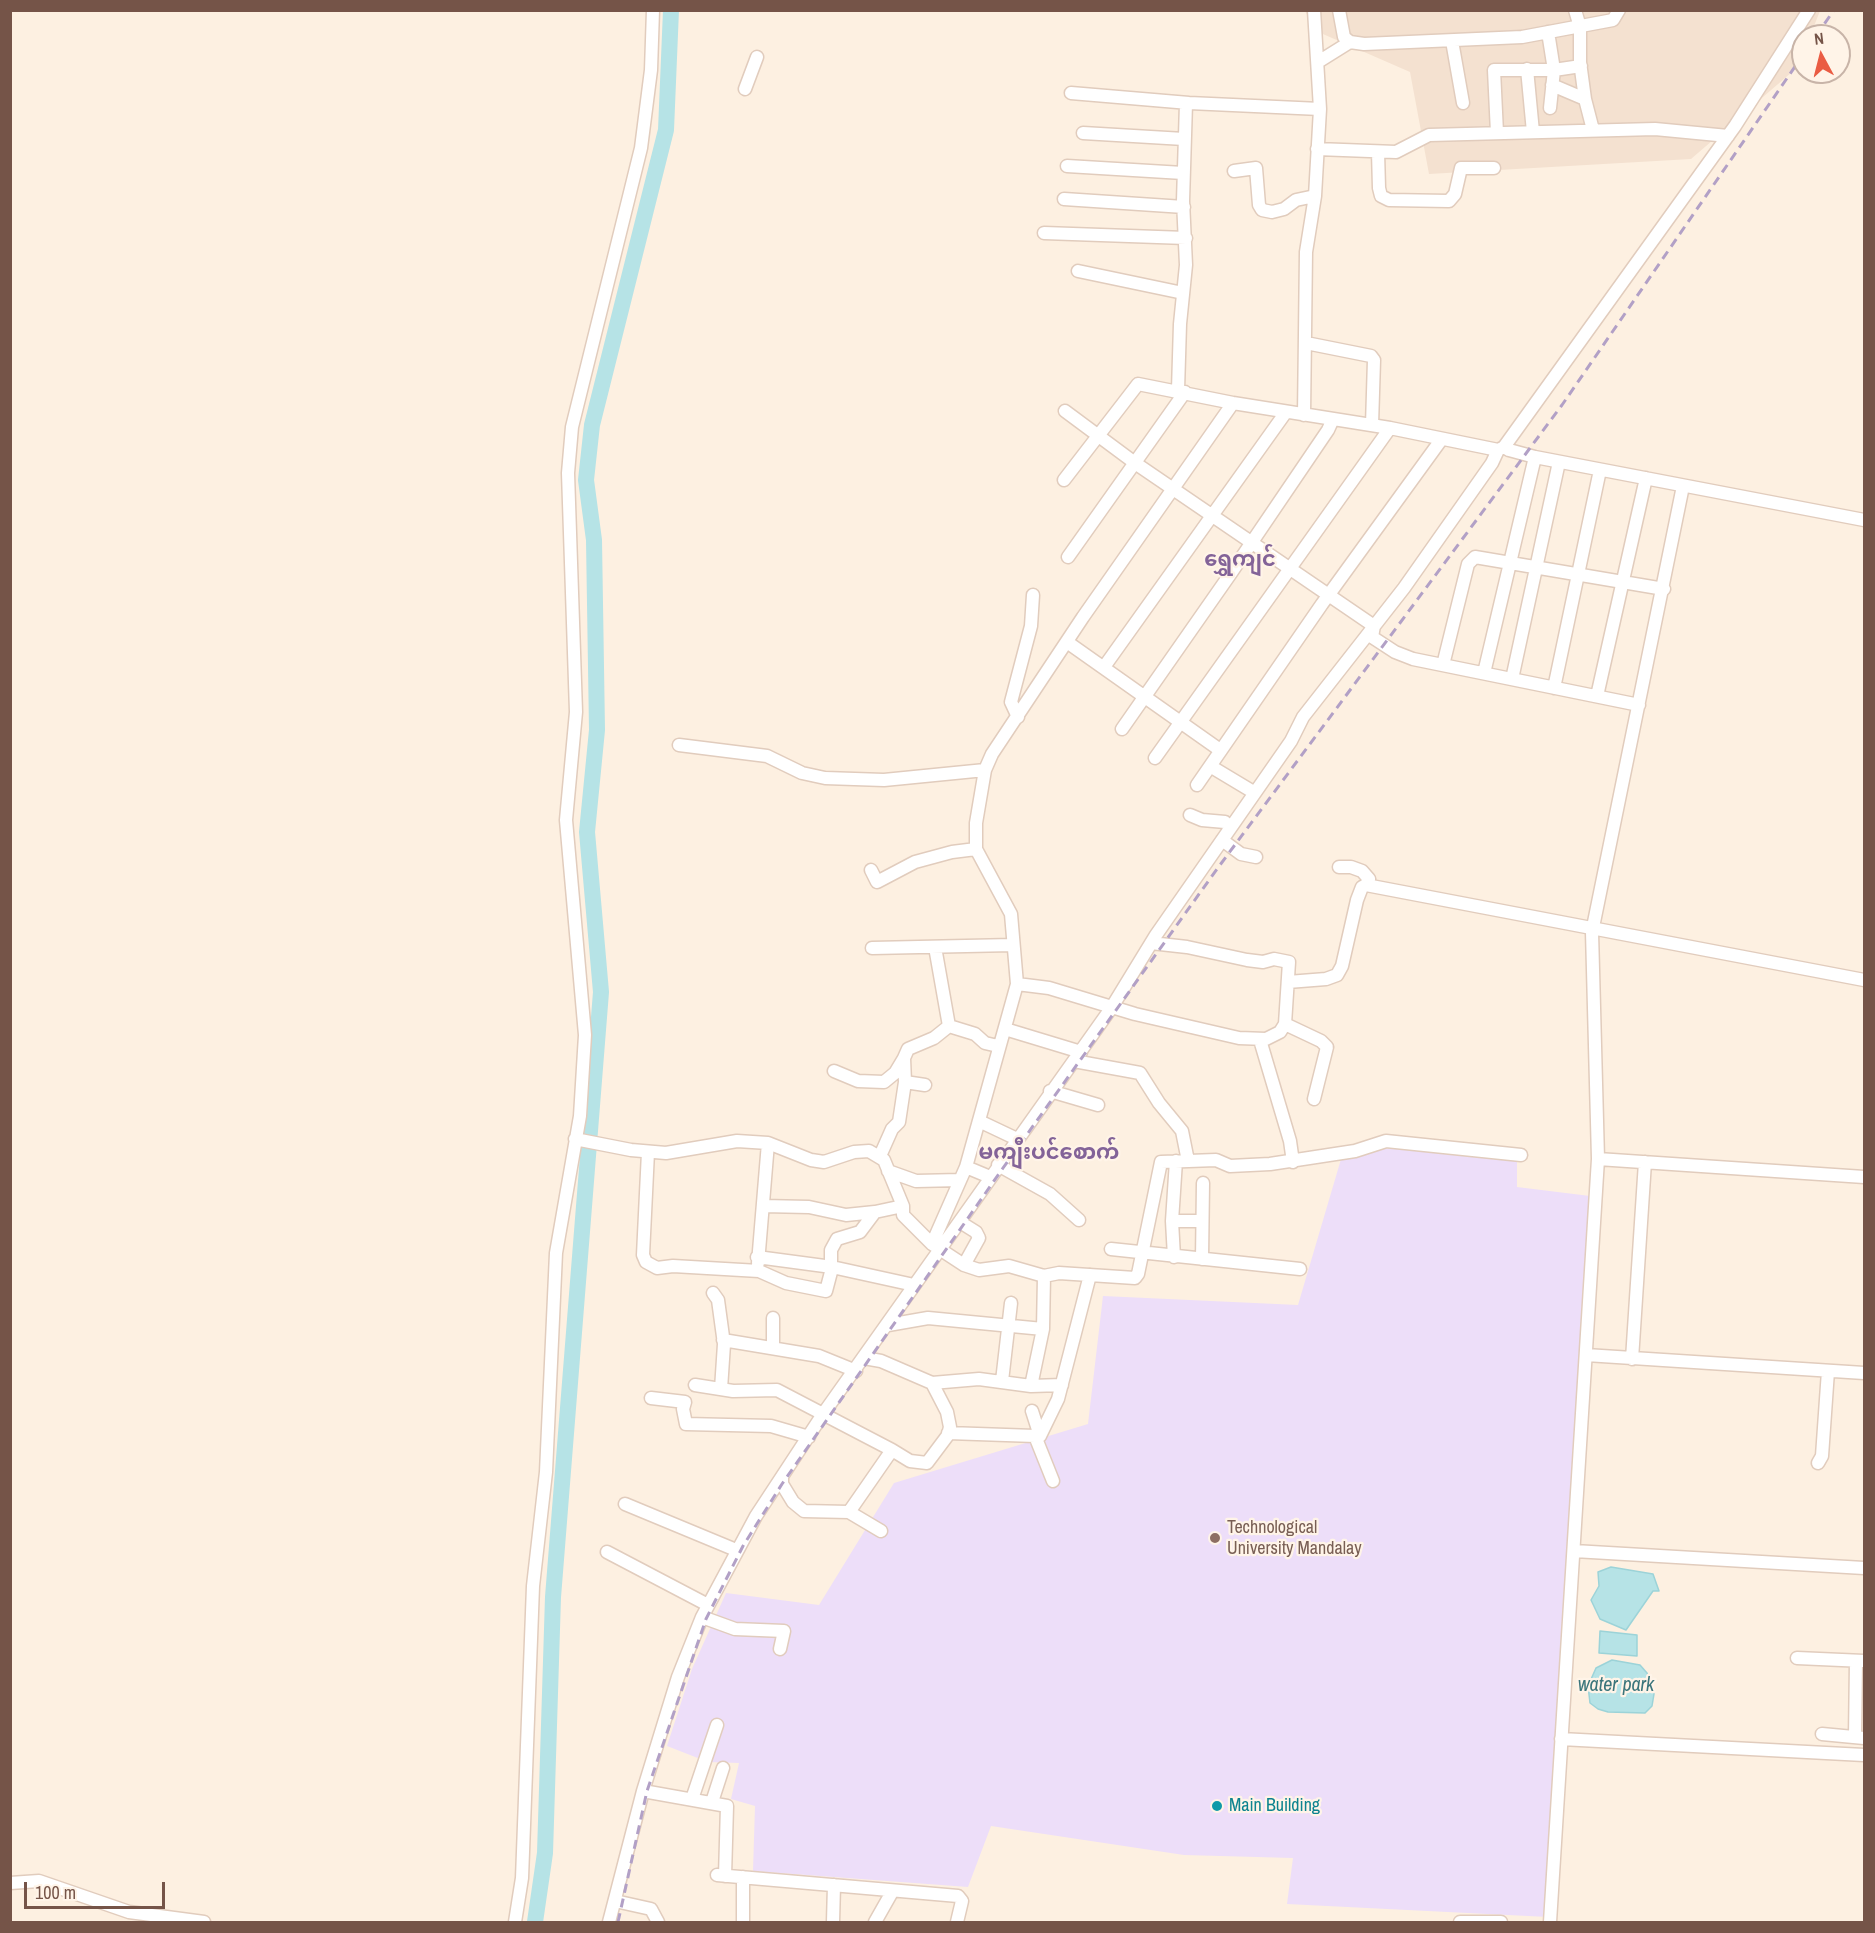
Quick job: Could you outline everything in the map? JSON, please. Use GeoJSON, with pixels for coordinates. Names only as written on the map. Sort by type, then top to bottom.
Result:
{"type":"FeatureCollection","features":[{"type":"Feature","properties":{"kind":"street"},"geometry":{"type":"LineString","coordinates":[[515,1923],[522,1878],[532,1586],[546,1472],[556,1253],[579,1140],[585,1035],[566,820],[576,712],[568,473],[572,427],[641,148],[651,70],[653,10]]}},
{"type":"Feature","properties":{"kind":"street"},"geometry":{"type":"LineString","coordinates":[[1304,415],[1306,252],[1315,196],[1320,109],[1314,10]]}},
{"type":"Feature","properties":{"kind":"street"},"geometry":{"type":"LineString","coordinates":[[1339,10],[1344,37],[1350,42]]}},
{"type":"Feature","properties":{"kind":"street"},"geometry":{"type":"LineString","coordinates":[[1575,10],[1580,27],[1585,99],[1593,130]]}},
{"type":"Feature","properties":{"kind":"street"},"geometry":{"type":"LineString","coordinates":[[1318,62],[1350,42],[1452,41],[1522,37],[1613,20],[1619,10]]}},
{"type":"Feature","properties":{"kind":"street"},"geometry":{"type":"LineString","coordinates":[[936,1247],[960,1222],[1050,1091],[1112,1007],[1151,943],[1291,741],[1303,717],[1423,561],[1501,448],[1728,136],[1809,10]]}},
{"type":"Feature","properties":{"kind":"street"},"geometry":{"type":"LineString","coordinates":[[1548,32],[1554,70],[1550,108]]}},
{"type":"Feature","properties":{"kind":"street"},"geometry":{"type":"LineString","coordinates":[[1452,41],[1463,103]]}},
{"type":"Feature","properties":{"kind":"street"},"geometry":{"type":"LineString","coordinates":[[745,89],[757,57]]}},
{"type":"Feature","properties":{"kind":"street"},"geometry":{"type":"LineString","coordinates":[[1497,133],[1494,70],[1554,70],[1581,66]]}},
{"type":"Feature","properties":{"kind":"street"},"geometry":{"type":"LineString","coordinates":[[1527,69],[1533,132]]}},
{"type":"Feature","properties":{"kind":"street"},"geometry":{"type":"LineString","coordinates":[[1552,85],[1585,99]]}},
{"type":"Feature","properties":{"kind":"street"},"geometry":{"type":"LineString","coordinates":[[1071,93],[1186,103],[1320,109]]}},
{"type":"Feature","properties":{"kind":"street"},"geometry":{"type":"LineString","coordinates":[[1068,557],[1135,463],[1181,391],[1186,238],[1184,139],[1186,103]]}},
{"type":"Feature","properties":{"kind":"street"},"geometry":{"type":"LineString","coordinates":[[1317,148],[1378,152],[1405,149],[1429,135],[1593,130],[1654,129],[1728,136]]}},
{"type":"Feature","properties":{"kind":"street"},"geometry":{"type":"LineString","coordinates":[[1083,133],[1184,139]]}},
{"type":"Feature","properties":{"kind":"street"},"geometry":{"type":"LineString","coordinates":[[1378,152],[1379,188],[1381,196],[1389,200],[1449,201],[1455,195],[1461,168],[1494,168]]}},
{"type":"Feature","properties":{"kind":"street"},"geometry":{"type":"LineString","coordinates":[[1067,166],[1184,173]]}},
{"type":"Feature","properties":{"kind":"street"},"geometry":{"type":"LineString","coordinates":[[1234,171],[1256,168],[1259,206],[1262,210],[1272,212],[1284,209],[1296,200],[1315,196]]}},
{"type":"Feature","properties":{"kind":"street"},"geometry":{"type":"LineString","coordinates":[[1064,199],[1184,207]]}},
{"type":"Feature","properties":{"kind":"street"},"geometry":{"type":"LineString","coordinates":[[1044,233],[1186,238]]}},
{"type":"Feature","properties":{"kind":"street"},"geometry":{"type":"LineString","coordinates":[[1078,271],[1183,293]]}},
{"type":"Feature","properties":{"kind":"street"},"geometry":{"type":"LineString","coordinates":[[1306,343],[1371,356],[1374,360],[1372,425]]}},
{"type":"Feature","properties":{"kind":"street"},"geometry":{"type":"LineString","coordinates":[[1064,480],[1138,384],[1233,403],[1390,428],[1441,440],[1501,448],[1559,462],[1864,520]]}},
{"type":"Feature","properties":{"kind":"street"},"geometry":{"type":"LineString","coordinates":[[609,1923],[643,1791],[678,1677],[702,1617],[736,1550],[782,1477],[823,1414],[856,1371],[914,1285],[936,1247],[966,1167],[1017,984],[1011,914],[976,849],[976,823],[985,770],[992,754],[1067,642],[1233,403]]}},
{"type":"Feature","properties":{"kind":"street"},"geometry":{"type":"LineString","coordinates":[[1065,411],[1135,463],[1374,626]]}},
{"type":"Feature","properties":{"kind":"street"},"geometry":{"type":"LineString","coordinates":[[1104,667],[1287,412]]}},
{"type":"Feature","properties":{"kind":"street"},"geometry":{"type":"LineString","coordinates":[[1122,729],[1328,430],[1333,419]]}},
{"type":"Feature","properties":{"kind":"street"},"geometry":{"type":"LineString","coordinates":[[1155,758],[1390,428]]}},
{"type":"Feature","properties":{"kind":"street"},"geometry":{"type":"LineString","coordinates":[[1197,785],[1328,596],[1441,440]]}},
{"type":"Feature","properties":{"kind":"street"},"geometry":{"type":"LineString","coordinates":[[1484,673],[1535,457]]}},
{"type":"Feature","properties":{"kind":"street"},"geometry":{"type":"LineString","coordinates":[[1512,679],[1559,462]]}},
{"type":"Feature","properties":{"kind":"street"},"geometry":{"type":"LineString","coordinates":[[1554,687],[1600,470]]}},
{"type":"Feature","properties":{"kind":"street"},"geometry":{"type":"LineString","coordinates":[[1597,696],[1646,478]]}},
{"type":"Feature","properties":{"kind":"street"},"geometry":{"type":"LineString","coordinates":[[1550,1923],[1598,1159],[1592,929],[1664,589],[1683,486]]}},
{"type":"Feature","properties":{"kind":"street"},"geometry":{"type":"LineString","coordinates":[[1443,665],[1468,564],[1472,559],[1482,557],[1664,589]]}},
{"type":"Feature","properties":{"kind":"street"},"geometry":{"type":"LineString","coordinates":[[1018,717],[1011,702],[1031,626],[1033,595]]}},
{"type":"Feature","properties":{"kind":"street"},"geometry":{"type":"LineString","coordinates":[[1374,626],[1372,637],[1395,652],[1443,665],[1639,705]]}},
{"type":"Feature","properties":{"kind":"street"},"geometry":{"type":"LineString","coordinates":[[1067,642],[1220,750]]}},
{"type":"Feature","properties":{"kind":"street"},"geometry":{"type":"LineString","coordinates":[[679,745],[767,756],[802,773],[825,778],[884,780],[985,770]]}},
{"type":"Feature","properties":{"kind":"street"},"geometry":{"type":"LineString","coordinates":[[1210,766],[1255,793]]}},
{"type":"Feature","properties":{"kind":"street"},"geometry":{"type":"LineString","coordinates":[[1190,815],[1202,820],[1225,822],[1230,828]]}},
{"type":"Feature","properties":{"kind":"street"},"geometry":{"type":"LineString","coordinates":[[1222,840],[1241,854],[1256,857]]}},
{"type":"Feature","properties":{"kind":"street"},"geometry":{"type":"LineString","coordinates":[[871,870],[877,882],[915,862],[952,852],[976,849]]}},
{"type":"Feature","properties":{"kind":"street"},"geometry":{"type":"LineString","coordinates":[[1288,982],[1326,979],[1337,975],[1342,966],[1357,900],[1362,887],[1369,879],[1362,871],[1351,867],[1339,867]]}},
{"type":"Feature","properties":{"kind":"street"},"geometry":{"type":"LineString","coordinates":[[1366,885],[1864,980]]}},
{"type":"Feature","properties":{"kind":"street"},"geometry":{"type":"LineString","coordinates":[[1017,984],[1049,988],[1206,1031],[1260,1040],[1280,1032],[1285,1024],[1289,962],[1274,959],[1263,962],[1247,960],[1187,947],[1151,943]]}},
{"type":"Feature","properties":{"kind":"street"},"geometry":{"type":"LineString","coordinates":[[872,948],[1012,945]]}},
{"type":"Feature","properties":{"kind":"street"},"geometry":{"type":"LineString","coordinates":[[935,946],[949,1026]]}},
{"type":"Feature","properties":{"kind":"street"},"geometry":{"type":"LineString","coordinates":[[1285,1024],[1321,1041],[1327,1047],[1314,1099]]}},
{"type":"Feature","properties":{"kind":"street"},"geometry":{"type":"LineString","coordinates":[[949,1026],[975,1034],[985,1043],[999,1046]]}},
{"type":"Feature","properties":{"kind":"street"},"geometry":{"type":"LineString","coordinates":[[834,1071],[858,1081],[884,1082],[895,1073],[908,1049],[934,1038],[949,1026]]}},
{"type":"Feature","properties":{"kind":"street"},"geometry":{"type":"LineString","coordinates":[[1005,1029],[1077,1056],[1140,1073],[1182,1131],[1182,1161],[1172,1221],[1174,1257]]}},
{"type":"Feature","properties":{"kind":"street"},"geometry":{"type":"LineString","coordinates":[[1260,1040],[1290,1141],[1293,1162]]}},
{"type":"Feature","properties":{"kind":"street"},"geometry":{"type":"LineString","coordinates":[[880,1156],[892,1129],[899,1122],[905,1082],[904,1058]]}},
{"type":"Feature","properties":{"kind":"street"},"geometry":{"type":"LineString","coordinates":[[905,1082],[925,1085]]}},
{"type":"Feature","properties":{"kind":"street"},"geometry":{"type":"LineString","coordinates":[[1050,1091],[1098,1105]]}},
{"type":"Feature","properties":{"kind":"street"},"geometry":{"type":"LineString","coordinates":[[979,1121],[1017,1139]]}},
{"type":"Feature","properties":{"kind":"street"},"geometry":{"type":"LineString","coordinates":[[579,1140],[666,1153],[737,1141],[768,1143],[811,1160],[824,1162],[854,1152],[869,1151],[880,1156],[888,1171],[903,1206],[903,1215],[936,1247],[964,1265],[979,1270],[1009,1266],[1044,1276],[1059,1273],[1137,1277],[1159,1163],[1216,1160],[1230,1166],[1293,1162],[1326,1154],[1355,1151],[1386,1141],[1521,1155]]}},
{"type":"Feature","properties":{"kind":"street"},"geometry":{"type":"LineString","coordinates":[[759,1271],[757,1257],[768,1143]]}},
{"type":"Feature","properties":{"kind":"street"},"geometry":{"type":"LineString","coordinates":[[648,1152],[643,1255],[646,1262],[657,1268],[673,1266],[759,1271],[786,1282],[826,1291],[832,1267],[831,1250],[837,1239],[860,1232],[875,1212]]}},
{"type":"Feature","properties":{"kind":"street"},"geometry":{"type":"LineString","coordinates":[[1598,1159],[1864,1177]]}},
{"type":"Feature","properties":{"kind":"street"},"geometry":{"type":"LineString","coordinates":[[1632,1359],[1645,1162]]}},
{"type":"Feature","properties":{"kind":"street"},"geometry":{"type":"LineString","coordinates":[[998,1165],[1050,1194],[1079,1220]]}},
{"type":"Feature","properties":{"kind":"street"},"geometry":{"type":"LineString","coordinates":[[966,1167],[990,1177]]}},
{"type":"Feature","properties":{"kind":"street"},"geometry":{"type":"LineString","coordinates":[[888,1171],[916,1181],[960,1180]]}},
{"type":"Feature","properties":{"kind":"street"},"geometry":{"type":"LineString","coordinates":[[1202,1259],[1203,1183]]}},
{"type":"Feature","properties":{"kind":"street"},"geometry":{"type":"LineString","coordinates":[[763,1206],[821,1209],[846,1215],[903,1206]]}},
{"type":"Feature","properties":{"kind":"street"},"geometry":{"type":"LineString","coordinates":[[1172,1221],[1202,1221]]}},
{"type":"Feature","properties":{"kind":"street"},"geometry":{"type":"LineString","coordinates":[[960,1222],[976,1232],[979,1238],[964,1265]]}},
{"type":"Feature","properties":{"kind":"street"},"geometry":{"type":"LineString","coordinates":[[1111,1249],[1300,1269]]}},
{"type":"Feature","properties":{"kind":"street"},"geometry":{"type":"LineString","coordinates":[[757,1257],[832,1267],[914,1285]]}},
{"type":"Feature","properties":{"kind":"street"},"geometry":{"type":"LineString","coordinates":[[1037,1436],[1062,1385],[1090,1275]]}},
{"type":"Feature","properties":{"kind":"street"},"geometry":{"type":"LineString","coordinates":[[1031,1386],[1043,1329],[1044,1276]]}},
{"type":"Feature","properties":{"kind":"street"},"geometry":{"type":"LineString","coordinates":[[713,1293],[718,1300],[723,1340],[721,1389]]}},
{"type":"Feature","properties":{"kind":"street"},"geometry":{"type":"LineString","coordinates":[[1002,1381],[1011,1303]]}},
{"type":"Feature","properties":{"kind":"street"},"geometry":{"type":"LineString","coordinates":[[773,1318],[773,1347]]}},
{"type":"Feature","properties":{"kind":"street"},"geometry":{"type":"LineString","coordinates":[[888,1325],[928,1318],[1043,1329]]}},
{"type":"Feature","properties":{"kind":"street"},"geometry":{"type":"LineString","coordinates":[[723,1340],[819,1356],[856,1371]]}},
{"type":"Feature","properties":{"kind":"street"},"geometry":{"type":"LineString","coordinates":[[1586,1355],[1864,1373]]}},
{"type":"Feature","properties":{"kind":"street"},"geometry":{"type":"LineString","coordinates":[[864,1358],[881,1361],[932,1383],[1002,1381],[1031,1386],[1062,1385]]}},
{"type":"Feature","properties":{"kind":"street"},"geometry":{"type":"LineString","coordinates":[[1818,1463],[1822,1456],[1828,1371]]}},
{"type":"Feature","properties":{"kind":"street"},"geometry":{"type":"LineString","coordinates":[[695,1384],[721,1389],[777,1390],[910,1461],[927,1463],[950,1427],[947,1412],[932,1383]]}},
{"type":"Feature","properties":{"kind":"street"},"geometry":{"type":"LineString","coordinates":[[651,1398],[685,1402],[683,1410],[686,1424],[771,1426],[809,1437]]}},
{"type":"Feature","properties":{"kind":"street"},"geometry":{"type":"LineString","coordinates":[[1032,1411],[1037,1436],[1053,1481]]}},
{"type":"Feature","properties":{"kind":"street"},"geometry":{"type":"LineString","coordinates":[[948,1433],[1037,1436]]}},
{"type":"Feature","properties":{"kind":"street"},"geometry":{"type":"LineString","coordinates":[[849,1512],[892,1450]]}},
{"type":"Feature","properties":{"kind":"street"},"geometry":{"type":"LineString","coordinates":[[782,1477],[782,1484],[793,1502],[804,1511],[849,1512],[864,1523],[881,1531]]}},
{"type":"Feature","properties":{"kind":"street"},"geometry":{"type":"LineString","coordinates":[[625,1504],[736,1550]]}},
{"type":"Feature","properties":{"kind":"street"},"geometry":{"type":"LineString","coordinates":[[1574,1551],[1864,1568]]}},
{"type":"Feature","properties":{"kind":"street"},"geometry":{"type":"LineString","coordinates":[[607,1552],[708,1605]]}},
{"type":"Feature","properties":{"kind":"street"},"geometry":{"type":"LineString","coordinates":[[702,1617],[735,1629],[784,1631],[780,1649]]}},
{"type":"Feature","properties":{"kind":"street"},"geometry":{"type":"LineString","coordinates":[[1797,1658],[1860,1661],[1860,1738],[1822,1734]]}},
{"type":"Feature","properties":{"kind":"street"},"geometry":{"type":"LineString","coordinates":[[692,1799],[717,1725]]}},
{"type":"Feature","properties":{"kind":"street"},"geometry":{"type":"LineString","coordinates":[[1561,1739],[1864,1755]]}},
{"type":"Feature","properties":{"kind":"street"},"geometry":{"type":"LineString","coordinates":[[712,1802],[723,1768]]}},
{"type":"Feature","properties":{"kind":"street"},"geometry":{"type":"LineString","coordinates":[[643,1791],[723,1804],[729,1808],[721,1876],[962,1898],[957,1923]]}},
{"type":"Feature","properties":{"kind":"street"},"geometry":{"type":"LineString","coordinates":[[743,1877],[743,1923]]}},
{"type":"Feature","properties":{"kind":"street"},"geometry":{"type":"LineString","coordinates":[[10,1883],[39,1881],[129,1912],[204,1923]]}},
{"type":"Feature","properties":{"kind":"street"},"geometry":{"type":"LineString","coordinates":[[833,1923],[834,1885]]}},
{"type":"Feature","properties":{"kind":"street"},"geometry":{"type":"LineString","coordinates":[[875,1923],[892,1892]]}},
{"type":"Feature","properties":{"kind":"street"},"geometry":{"type":"LineString","coordinates":[[615,1901],[651,1909],[658,1923]]}},
{"type":"Feature","properties":{"kind":"street"},"geometry":{"type":"LineString","coordinates":[[1460,1923],[1501,1923]]}},
{"type":"Feature","properties":{"kind":"shaded area"},"geometry":{"type":"Polygon","coordinates":[[[1305,11],[1820,11],[1815,24],[1791,24],[1791,73],[1691,159],[1429,174],[1410,72],[1316,31],[1305,11]]]}},
{"type":"Feature","properties":{"kind":"shaded area","name":"Technological University Mandalay"},"geometry":{"type":"Polygon","coordinates":[[[1517,1148],[1517,1187],[1590,1196],[1548,1917],[1287,1904],[1293,1858],[1184,1855],[991,1826],[968,1887],[753,1871],[755,1806],[731,1799],[739,1763],[708,1762],[667,1746],[692,1669],[726,1593],[819,1605],[894,1483],[1088,1424],[1103,1296],[1298,1305],[1344,1149],[1517,1148]]]}},
{"type":"Feature","properties":{"kind":"water"},"geometry":{"type":"Polygon","coordinates":[[[1611,1567],[1653,1574],[1659,1591],[1653,1591],[1626,1630],[1600,1619],[1591,1600],[1599,1586],[1598,1572],[1611,1567]]]}},
{"type":"Feature","properties":{"kind":"water"},"geometry":{"type":"Polygon","coordinates":[[[1600,1631],[1637,1635],[1637,1656],[1599,1653],[1600,1631]]]}},
{"type":"Feature","properties":{"kind":"water","name":"water park"},"geometry":{"type":"Polygon","coordinates":[[[1612,1660],[1640,1665],[1647,1673],[1654,1694],[1652,1706],[1645,1713],[1608,1712],[1590,1703],[1588,1686],[1596,1668],[1612,1660]]]}},
{"type":"Feature","properties":{"kind":"waterway"},"geometry":{"type":"LineString","coordinates":[[535,1922],[545,1853],[553,1597],[601,992],[587,832],[597,730],[594,540],[586,480],[592,425],[666,130],[671,10]]}},
{"type":"Feature","properties":{"kind":"railway"},"geometry":{"type":"LineString","coordinates":[[1824,24],[1834,10]]}},
{"type":"Feature","properties":{"kind":"railway"},"geometry":{"type":"LineString","coordinates":[[618,1922],[647,1791],[706,1619],[743,1546],[782,1484],[1003,1168],[1217,869],[1562,405],[1791,72]]}},
{"type":"Feature","properties":{"kind":"place","name":"Technological University Mandalay"},"geometry":{"type":"Point","coordinates":[1215,1538]}},
{"type":"Feature","properties":{"kind":"place","name":"Main Building"},"geometry":{"type":"Point","coordinates":[1217,1806]}},
{"type":"Feature","properties":{"kind":"district","name":"ရွှေကျင်"},"geometry":{"type":"Point","coordinates":[1240,560]}},
{"type":"Feature","properties":{"kind":"district","name":"မကျီးပင်စောက်"},"geometry":{"type":"Point","coordinates":[1049,1153]}}]}
